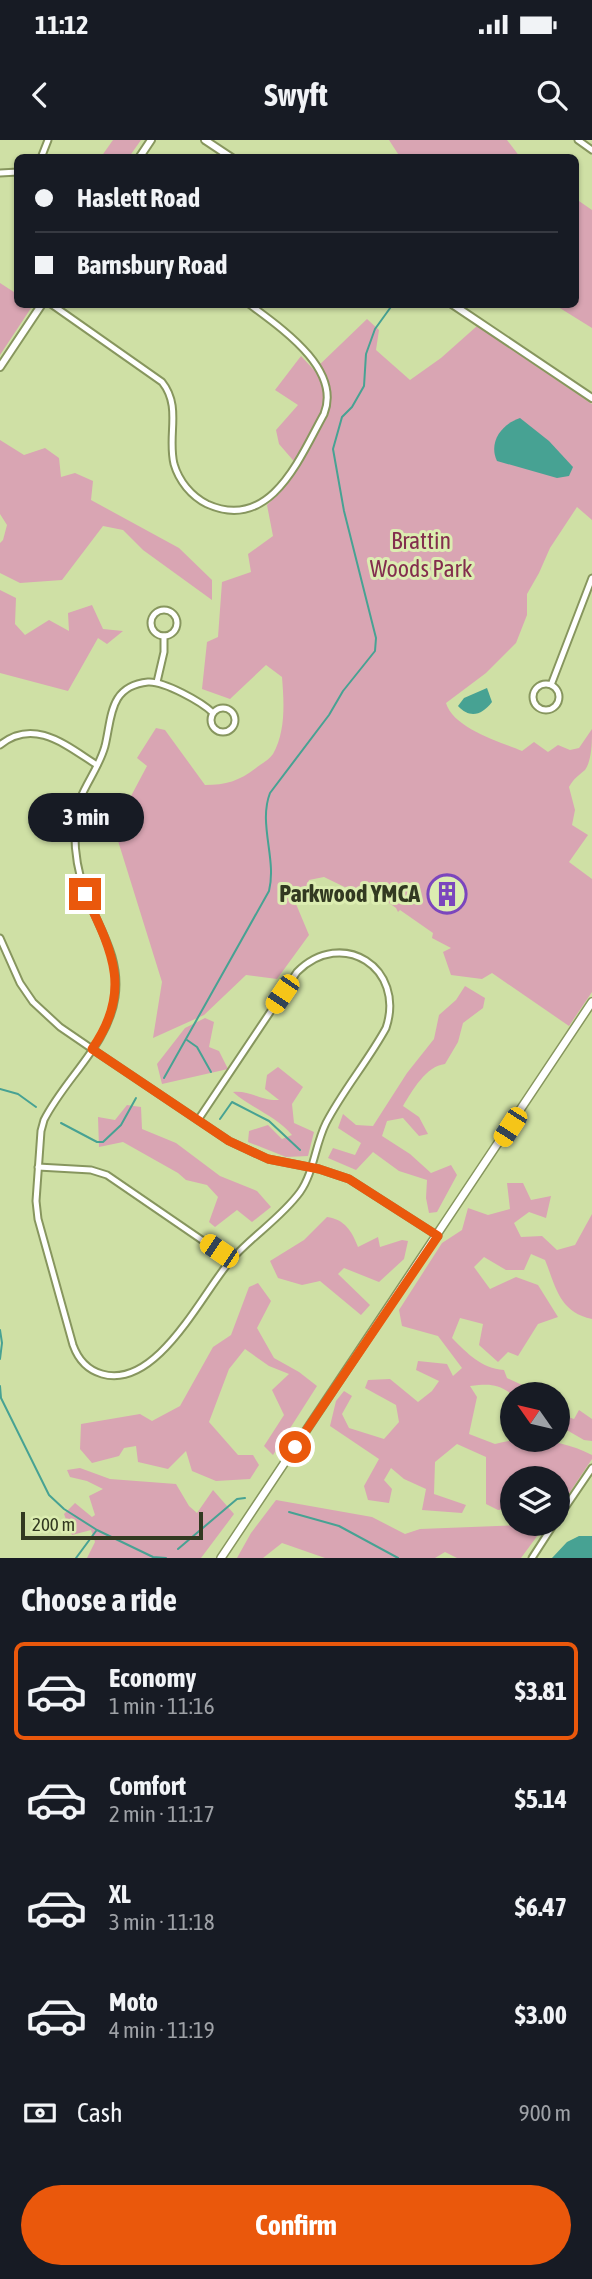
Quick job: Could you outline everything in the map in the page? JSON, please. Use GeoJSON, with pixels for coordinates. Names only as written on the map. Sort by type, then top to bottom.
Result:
{"type":"FeatureCollection","features":[{"type":"Feature","properties":{"kind":"main road"},"geometry":{"type":"LineString","coordinates":[[221,1558],[592,1002]]}},
{"type":"Feature","properties":{"kind":"street"},"geometry":{"type":"LineString","coordinates":[[205,140],[226,154]]}},
{"type":"Feature","properties":{"kind":"street"},"geometry":{"type":"LineString","coordinates":[[578,140],[592,150]]}},
{"type":"Feature","properties":{"kind":"street"},"geometry":{"type":"LineString","coordinates":[[0,367],[39,308]]}},
{"type":"Feature","properties":{"kind":"street"},"geometry":{"type":"LineString","coordinates":[[57,308],[162,382],[173,402],[172,447],[176,468],[191,492],[216,507],[231,510],[253,506],[279,489],[324,414],[328,398],[327,384],[321,372],[306,354],[254,308]]}},
{"type":"Feature","properties":{"kind":"street"},"geometry":{"type":"LineString","coordinates":[[458,308],[592,398]]}},
{"type":"Feature","properties":{"kind":"street"},"geometry":{"type":"LineString","coordinates":[[551,685],[592,578]]}},
{"type":"Feature","properties":{"kind":"street"},"geometry":{"type":"LineString","coordinates":[[163,610],[174,614],[177,622],[172,633],[164,636],[156,633],[151,626],[152,617],[163,610]]}},
{"type":"Feature","properties":{"kind":"street"},"geometry":{"type":"LineString","coordinates":[[158,682],[164,636]]}},
{"type":"Feature","properties":{"kind":"street"},"geometry":{"type":"LineString","coordinates":[[198,1120],[297,972],[313,958],[334,952],[351,954],[367,961],[385,981],[391,999],[390,1018],[381,1038],[325,1126],[301,1191],[231,1260],[175,1339],[157,1356],[124,1374],[108,1375],[94,1371],[81,1360],[73,1345],[40,1232],[36,1201],[44,1120],[104,1030],[111,1015],[116,982],[111,952],[85,894],[76,851],[77,807],[82,790],[104,747],[110,716],[125,690],[135,685],[158,682],[213,713]]}},
{"type":"Feature","properties":{"kind":"street"},"geometry":{"type":"LineString","coordinates":[[542,684],[551,685],[559,694],[558,703],[552,709],[539,708],[533,697],[536,689],[542,684]]}},
{"type":"Feature","properties":{"kind":"street"},"geometry":{"type":"LineString","coordinates":[[223,708],[231,710],[235,717],[233,728],[222,732],[215,729],[211,721],[213,713],[223,708]]}},
{"type":"Feature","properties":{"kind":"street"},"geometry":{"type":"LineString","coordinates":[[0,745],[20,734],[46,734],[97,765]]}},
{"type":"Feature","properties":{"kind":"street"},"geometry":{"type":"LineString","coordinates":[[0,938],[20,983],[33,1002],[60,1027],[92,1049],[229,1141],[253,1153],[349,1179],[438,1236]]}},
{"type":"Feature","properties":{"kind":"street"},"geometry":{"type":"LineString","coordinates":[[38,1167],[91,1170],[107,1175],[231,1260]]}},
{"type":"Feature","properties":{"kind":"street"},"geometry":{"type":"LineString","coordinates":[[570,1500],[592,1468]]}},
{"type":"Feature","properties":{"kind":"street"},"geometry":{"type":"LineString","coordinates":[[532,1558],[546,1536]]}},
{"type":"Feature","properties":{"kind":"green space"},"geometry":{"type":"Polygon","coordinates":[[[113,140],[141,140],[131,154],[103,154],[113,140]]]}},
{"type":"Feature","properties":{"kind":"green space"},"geometry":{"type":"Polygon","coordinates":[[[389,140],[507,140],[518,154],[398,154],[389,140]]]}},
{"type":"Feature","properties":{"kind":"green space"},"geometry":{"type":"Polygon","coordinates":[[[579,201],[592,210],[592,328],[560,308],[579,308],[579,201]]]}},
{"type":"Feature","properties":{"kind":"green space"},"geometry":{"type":"Polygon","coordinates":[[[0,283],[14,292],[14,308],[31,308],[0,355],[0,283]]]}},
{"type":"Feature","properties":{"kind":"green space","name":"Brattin Woods Park"},"geometry":{"type":"Polygon","coordinates":[[[367,319],[379,330],[376,350],[410,380],[441,358],[477,326],[592,404],[592,520],[577,507],[550,548],[527,594],[527,615],[516,643],[486,673],[446,703],[450,712],[467,727],[522,751],[534,742],[548,752],[558,745],[570,750],[579,748],[592,729],[589,761],[585,770],[569,787],[575,810],[572,825],[588,835],[569,862],[592,879],[592,992],[569,1026],[492,973],[482,979],[451,975],[443,952],[451,948],[432,938],[433,933],[400,910],[398,912],[371,890],[363,896],[324,877],[309,880],[305,902],[296,904],[309,935],[277,979],[246,975],[204,1015],[153,1038],[162,982],[114,828],[147,766],[137,758],[156,728],[165,730],[205,785],[238,779],[273,754],[282,726],[282,677],[266,665],[230,699],[202,689],[207,642],[218,637],[222,582],[251,572],[248,554],[273,536],[267,505],[285,487],[298,466],[279,444],[276,430],[298,405],[275,390],[301,356],[314,370],[367,319]]]}},
{"type":"Feature","properties":{"kind":"green space"},"geometry":{"type":"Polygon","coordinates":[[[0,440],[24,455],[45,448],[59,458],[61,477],[75,473],[93,481],[91,500],[179,548],[212,580],[212,600],[143,550],[123,530],[103,526],[62,580],[20,583],[0,573],[0,543],[7,525],[0,514],[0,440]]]}},
{"type":"Feature","properties":{"kind":"green space"},"geometry":{"type":"Polygon","coordinates":[[[0,590],[16,598],[15,624],[25,635],[49,620],[69,631],[68,613],[92,605],[103,629],[123,631],[107,644],[98,638],[68,691],[0,673],[0,590]]]}},
{"type":"Feature","properties":{"kind":"green space"},"geometry":{"type":"Polygon","coordinates":[[[465,986],[485,998],[483,1008],[463,1023],[458,1042],[445,1064],[426,1074],[403,1106],[419,1117],[428,1134],[419,1136],[403,1118],[387,1121],[382,1136],[410,1154],[431,1173],[451,1165],[457,1175],[437,1212],[429,1213],[427,1180],[399,1171],[373,1152],[356,1170],[328,1158],[333,1148],[355,1155],[361,1143],[338,1128],[343,1114],[356,1125],[373,1126],[407,1073],[434,1039],[439,1015],[456,1000],[465,986]]]}},
{"type":"Feature","properties":{"kind":"green space"},"geometry":{"type":"Polygon","coordinates":[[[205,1018],[214,1022],[209,1047],[219,1051],[228,1069],[162,1084],[157,1064],[185,1028],[205,1018]]]}},
{"type":"Feature","properties":{"kind":"green space"},"geometry":{"type":"Polygon","coordinates":[[[278,1067],[303,1087],[292,1104],[294,1123],[314,1132],[308,1156],[286,1157],[248,1142],[249,1131],[268,1125],[282,1139],[292,1135],[233,1092],[279,1100],[265,1089],[267,1075],[278,1067]]]}},
{"type":"Feature","properties":{"kind":"green space"},"geometry":{"type":"Polygon","coordinates":[[[127,1105],[141,1107],[142,1129],[176,1143],[220,1176],[257,1191],[271,1207],[252,1222],[237,1210],[215,1227],[209,1222],[218,1197],[207,1185],[186,1180],[123,1142],[99,1147],[98,1117],[115,1120],[127,1105]]]}},
{"type":"Feature","properties":{"kind":"green space"},"geometry":{"type":"Polygon","coordinates":[[[507,1183],[523,1183],[531,1200],[551,1196],[546,1218],[529,1212],[514,1223],[521,1237],[542,1236],[557,1250],[575,1245],[592,1214],[592,1319],[572,1311],[560,1297],[545,1260],[531,1254],[524,1270],[506,1270],[484,1257],[474,1267],[490,1289],[516,1277],[538,1285],[558,1317],[538,1324],[518,1356],[508,1352],[498,1362],[479,1345],[483,1324],[460,1318],[452,1338],[475,1359],[504,1370],[507,1378],[516,1382],[500,1382],[500,1387],[470,1386],[477,1397],[469,1434],[495,1444],[500,1443],[500,1452],[570,1452],[570,1446],[592,1455],[592,1459],[570,1492],[570,1466],[500,1466],[498,1510],[486,1504],[486,1457],[457,1444],[435,1462],[434,1494],[466,1505],[462,1513],[422,1510],[426,1489],[404,1479],[391,1468],[384,1480],[392,1489],[389,1503],[368,1500],[364,1486],[379,1459],[330,1426],[336,1401],[344,1391],[352,1396],[342,1414],[349,1428],[384,1439],[399,1422],[396,1405],[365,1388],[368,1380],[390,1379],[418,1402],[432,1391],[439,1381],[416,1370],[418,1361],[447,1364],[453,1376],[462,1368],[438,1336],[402,1326],[399,1310],[442,1243],[462,1230],[468,1208],[488,1215],[510,1209],[507,1183]]]}},
{"type":"Feature","properties":{"kind":"green space"},"geometry":{"type":"Polygon","coordinates":[[[327,1217],[338,1220],[347,1227],[358,1247],[378,1237],[380,1247],[402,1240],[408,1241],[404,1259],[379,1282],[344,1268],[338,1274],[370,1305],[361,1315],[320,1281],[302,1285],[278,1278],[270,1261],[304,1240],[327,1217]]]}},
{"type":"Feature","properties":{"kind":"green space"},"geometry":{"type":"Polygon","coordinates":[[[258,1283],[271,1301],[257,1328],[274,1358],[317,1386],[273,1455],[264,1446],[284,1415],[272,1390],[289,1374],[269,1366],[245,1349],[229,1369],[209,1422],[238,1455],[253,1455],[259,1465],[250,1479],[216,1481],[192,1471],[186,1451],[168,1469],[138,1462],[136,1446],[124,1448],[119,1456],[92,1463],[80,1449],[81,1424],[140,1414],[152,1421],[180,1406],[213,1347],[231,1335],[249,1287],[258,1283]]]}},
{"type":"Feature","properties":{"kind":"green space"},"geometry":{"type":"Polygon","coordinates":[[[579,1410],[592,1419],[592,1441],[584,1440],[570,1432],[570,1418],[574,1419],[579,1410]]]}},
{"type":"Feature","properties":{"kind":"green space"},"geometry":{"type":"Polygon","coordinates":[[[80,1468],[110,1479],[176,1484],[189,1506],[197,1513],[213,1490],[234,1514],[201,1558],[87,1558],[95,1542],[91,1530],[72,1535],[64,1514],[75,1503],[92,1517],[95,1515],[89,1496],[103,1489],[70,1477],[67,1470],[80,1468]]]}},
{"type":"Feature","properties":{"kind":"green space"},"geometry":{"type":"Polygon","coordinates":[[[276,1500],[372,1517],[405,1534],[420,1529],[500,1526],[500,1536],[537,1536],[521,1558],[457,1558],[445,1552],[435,1558],[325,1558],[282,1543],[263,1558],[237,1558],[251,1533],[276,1500]]]}},
{"type":"Feature","properties":{"kind":"water"},"geometry":{"type":"Polygon","coordinates":[[[520,418],[549,441],[573,467],[569,476],[557,478],[497,461],[494,447],[498,435],[502,429],[520,418]]]}},
{"type":"Feature","properties":{"kind":"water"},"geometry":{"type":"Polygon","coordinates":[[[487,688],[492,702],[484,710],[471,714],[458,706],[464,698],[487,688]]]}},
{"type":"Feature","properties":{"kind":"water"},"geometry":{"type":"Polygon","coordinates":[[[579,1536],[592,1536],[592,1558],[552,1558],[567,1542],[579,1536]]]}},
{"type":"Feature","properties":{"kind":"waterway"},"geometry":{"type":"LineString","coordinates":[[164,1078],[269,891],[271,867],[266,817],[270,793],[375,651],[376,638],[344,511],[333,449],[342,417],[352,407],[364,386],[366,354],[375,329],[390,308]]}},
{"type":"Feature","properties":{"kind":"waterway"},"geometry":{"type":"LineString","coordinates":[[187,1040],[197,1047],[211,1072]]}},
{"type":"Feature","properties":{"kind":"waterway"},"geometry":{"type":"LineString","coordinates":[[0,1089],[18,1094],[36,1107]]}},
{"type":"Feature","properties":{"kind":"waterway"},"geometry":{"type":"LineString","coordinates":[[61,1123],[97,1142],[103,1142],[121,1125],[136,1098]]}},
{"type":"Feature","properties":{"kind":"waterway"},"geometry":{"type":"LineString","coordinates":[[220,1119],[232,1102],[269,1121],[300,1150]]}},
{"type":"Feature","properties":{"kind":"waterway"},"geometry":{"type":"LineString","coordinates":[[0,1330],[0,1359]]}},
{"type":"Feature","properties":{"kind":"waterway"},"geometry":{"type":"LineString","coordinates":[[0,1386],[1,1398],[49,1495],[64,1509],[97,1530],[153,1557],[166,1558]]}},
{"type":"Feature","properties":{"kind":"waterway"},"geometry":{"type":"LineString","coordinates":[[178,1549],[237,1499],[245,1498]]}},
{"type":"Feature","properties":{"kind":"waterway"},"geometry":{"type":"LineString","coordinates":[[289,1512],[339,1526],[398,1558]]}},
{"type":"Feature","properties":{"kind":"waterway"},"geometry":{"type":"LineString","coordinates":[[76,1558],[96,1531]]}},
{"type":"Feature","properties":{"kind":"place","name":"Parkwood YMCA"},"geometry":{"type":"Point","coordinates":[447,894]}},
{"type":"Feature","properties":{"kind":"route"},"geometry":{"type":"LineString","coordinates":[[85,894],[111,952],[116,982],[111,1015],[92,1049],[229,1141],[268,1159],[319,1169],[349,1179],[367,1188],[438,1236],[295,1447]]}}]}
